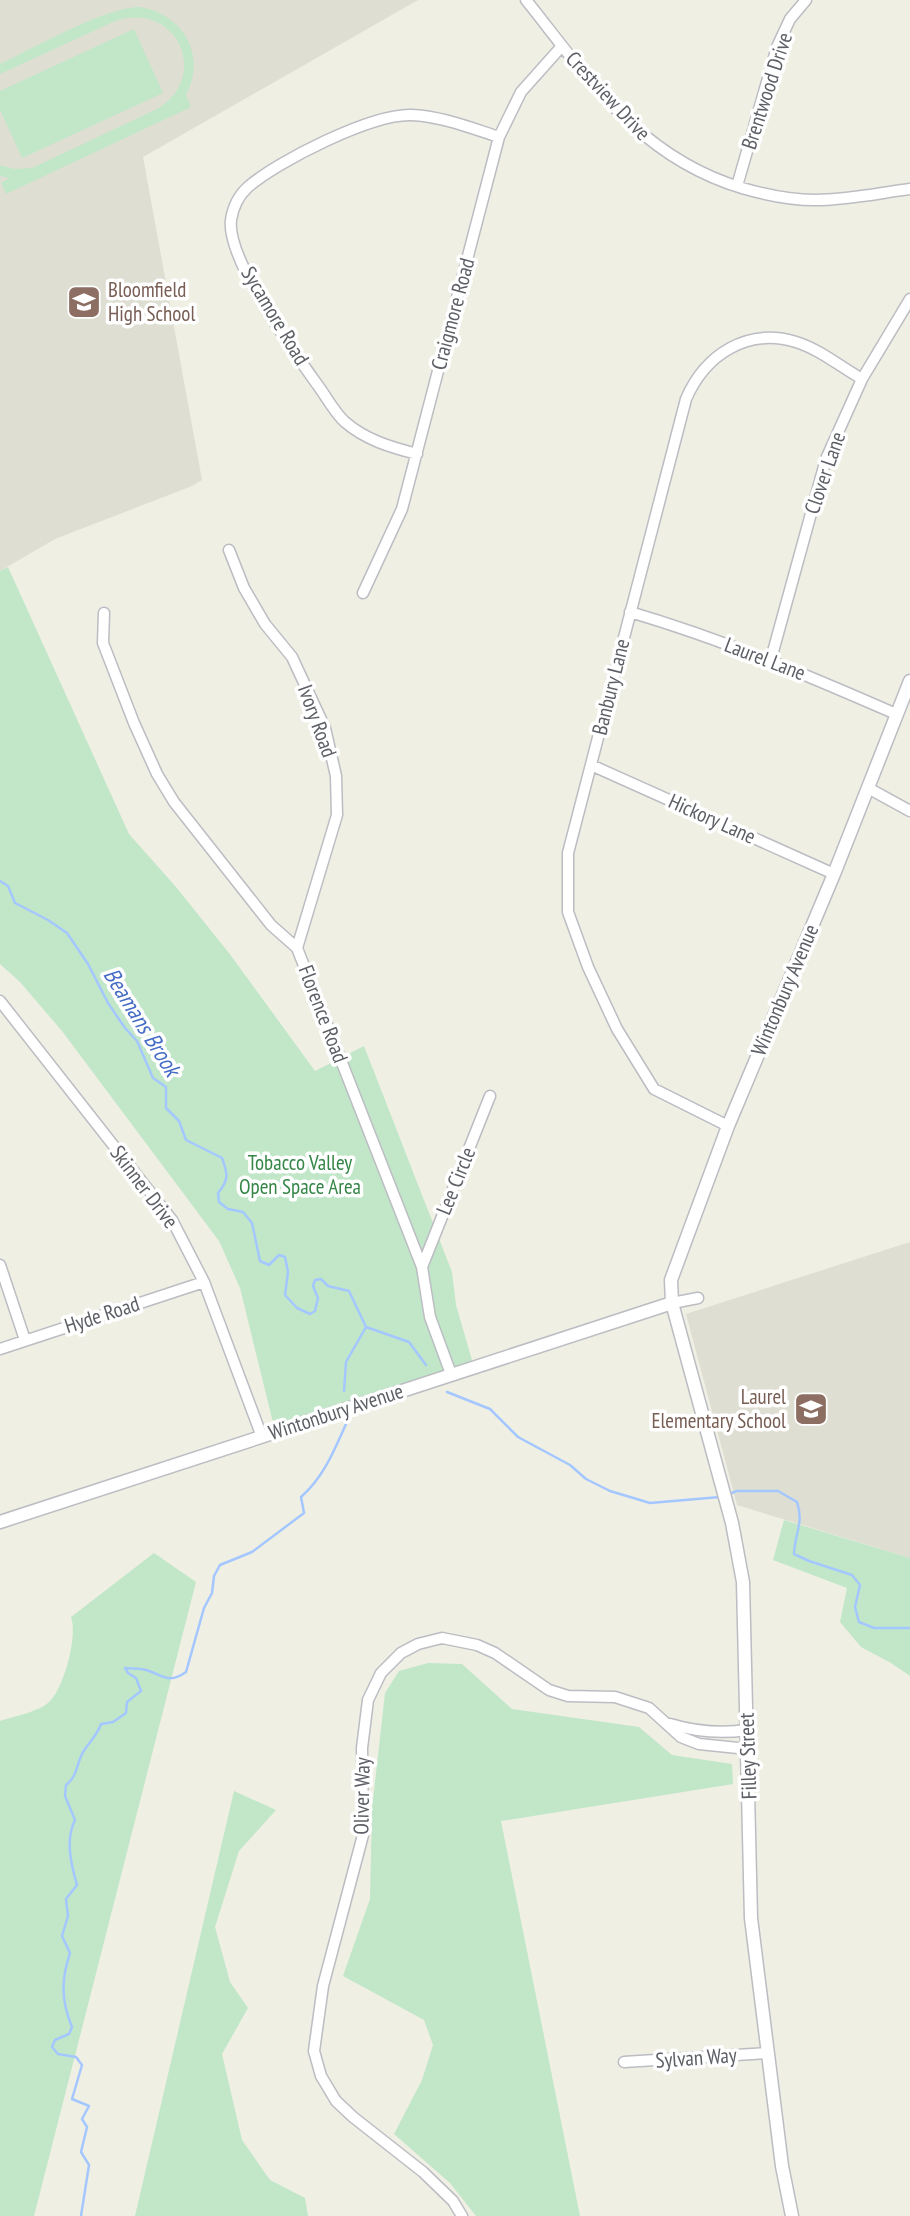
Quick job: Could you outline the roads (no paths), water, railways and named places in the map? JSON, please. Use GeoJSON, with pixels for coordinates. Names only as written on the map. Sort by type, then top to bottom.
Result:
{"type":"FeatureCollection","features":[{"type":"Feature","properties":{"kind":"street","name":"Crestview Drive"},"geometry":{"type":"LineString","coordinates":[[526,0],[613,108],[646,139],[694,170],[766,195],[815,200],[910,188]]}},
{"type":"Feature","properties":{"kind":"street","name":"Brentwood Drive"},"geometry":{"type":"LineString","coordinates":[[737,186],[777,47],[790,19],[806,0]]}},
{"type":"Feature","properties":{"kind":"street","name":"Craigmore Road"},"geometry":{"type":"LineString","coordinates":[[363,593],[402,509],[499,137],[521,92],[562,46]]}},
{"type":"Feature","properties":{"kind":"street","name":"Sycamore Road"},"geometry":{"type":"LineString","coordinates":[[416,454],[378,444],[343,420],[249,280],[238,253],[231,223],[235,202],[265,174],[335,137],[381,118],[412,115],[457,124],[499,137]]}},
{"type":"Feature","properties":{"kind":"street","name":"Clover Lane"},"geometry":{"type":"LineString","coordinates":[[771,659],[826,460],[863,379],[910,299]]}},
{"type":"Feature","properties":{"kind":"street","name":"Banbury Lane"},"geometry":{"type":"LineString","coordinates":[[728,1126],[654,1089],[617,1029],[588,967],[568,912],[568,853],[686,399],[693,383],[704,367],[718,355],[734,345],[761,338],[779,339],[809,347],[863,379]]}},
{"type":"Feature","properties":{"kind":"street","name":"Ivory Road"},"geometry":{"type":"LineString","coordinates":[[229,550],[265,624],[292,657],[325,728],[336,776],[337,815],[297,948]]}},
{"type":"Feature","properties":{"kind":"street","name":"Laurel Lane"},"geometry":{"type":"LineString","coordinates":[[630,612],[676,625],[771,659],[896,714]]}},
{"type":"Feature","properties":{"kind":"street","name":"Florence Road"},"geometry":{"type":"LineString","coordinates":[[104,613],[103,643],[157,774],[174,802],[271,925],[297,948],[422,1267],[430,1317],[451,1374]]}},
{"type":"Feature","properties":{"kind":"street","name":"Wintonbury Avenue"},"geometry":{"type":"LineString","coordinates":[[672,1303],[671,1280],[728,1126],[834,874],[910,681]]}},
{"type":"Feature","properties":{"kind":"street","name":"Hickory Lane"},"geometry":{"type":"LineString","coordinates":[[591,765],[834,874]]}},
{"type":"Feature","properties":{"kind":"street"},"geometry":{"type":"LineString","coordinates":[[868,788],[910,811]]}},
{"type":"Feature","properties":{"kind":"street","name":"Skinner Drive"},"geometry":{"type":"LineString","coordinates":[[0,1001],[172,1220],[204,1282],[262,1437]]}},
{"type":"Feature","properties":{"kind":"street","name":"Lee Circle"},"geometry":{"type":"LineString","coordinates":[[422,1267],[490,1096]]}},
{"type":"Feature","properties":{"kind":"street"},"geometry":{"type":"LineString","coordinates":[[0,1265],[25,1340]]}},
{"type":"Feature","properties":{"kind":"street","name":"Hyde Road"},"geometry":{"type":"LineString","coordinates":[[0,1349],[204,1282]]}},
{"type":"Feature","properties":{"kind":"street","name":"Wintonbury Avenue"},"geometry":{"type":"LineString","coordinates":[[0,1521],[672,1303],[698,1298]]}},
{"type":"Feature","properties":{"kind":"street","name":"Filley Street"},"geometry":{"type":"LineString","coordinates":[[672,1303],[725,1494],[743,1582],[751,1918],[782,2166],[792,2216]]}},
{"type":"Feature","properties":{"kind":"street","name":"Oliver Way"},"geometry":{"type":"LineString","coordinates":[[462,2216],[453,2201],[423,2172],[353,2118],[336,2101],[321,2076],[314,2051],[323,1986],[363,1835],[361,1767],[368,1700],[381,1673],[401,1653],[418,1644],[442,1638],[477,1645],[495,1653],[549,1690],[568,1696],[615,1697],[649,1708],[681,1737],[699,1744],[748,1749]]}},
{"type":"Feature","properties":{"kind":"street","name":"Oliver Way"},"geometry":{"type":"LineString","coordinates":[[667,1724],[696,1732],[728,1733],[747,1730]]}},
{"type":"Feature","properties":{"kind":"street","name":"Sylvan Way"},"geometry":{"type":"LineString","coordinates":[[624,2062],[768,2053]]}},
{"type":"Feature","properties":{"kind":"waterway","name":"Beamans Brook"},"geometry":{"type":"LineString","coordinates":[[0,881],[8,886],[15,903],[67,933],[88,964],[108,1003],[137,1041],[153,1078],[166,1087],[166,1108],[179,1121],[186,1140],[222,1158],[226,1177],[218,1193],[219,1202],[228,1209],[243,1212],[252,1223],[260,1261],[269,1265],[279,1255],[285,1257],[288,1272],[285,1295],[297,1308],[310,1314],[315,1311],[318,1298],[313,1286],[315,1280],[321,1279],[328,1286],[349,1291],[366,1327],[409,1342],[426,1365]]}},
{"type":"Feature","properties":{"kind":"waterway"},"geometry":{"type":"LineString","coordinates":[[344,1391],[346,1362],[366,1327]]}},
{"type":"Feature","properties":{"kind":"waterway","name":"Beamans Brook"},"geometry":{"type":"LineString","coordinates":[[447,1392],[490,1409],[518,1437],[570,1465],[586,1479],[610,1491],[650,1503],[720,1497]]}},
{"type":"Feature","properties":{"kind":"waterway"},"geometry":{"type":"LineString","coordinates":[[81,2216],[89,2165],[81,2152],[87,2127],[82,2119],[89,2106],[72,2099],[82,2065],[76,2057],[58,2054],[52,2047],[55,2040],[69,2034],[72,2027],[63,1990],[70,1953],[62,1936],[68,1916],[66,1899],[77,1885],[70,1844],[75,1820],[65,1796],[66,1785],[101,1724],[113,1722],[126,1713],[127,1702],[141,1691],[136,1678],[125,1668],[143,1669],[171,1678],[186,1672],[204,1608],[212,1593],[214,1576],[220,1565],[252,1552],[304,1513],[301,1497],[322,1473],[346,1424]]}},
{"type":"Feature","properties":{"kind":"waterway","name":"Beamans Brook"},"geometry":{"type":"LineString","coordinates":[[729,1494],[737,1491],[778,1491],[797,1502],[799,1522],[794,1554],[852,1575],[860,1585],[855,1607],[859,1622],[874,1628],[910,1628]]}},
{"type":"Feature","properties":{"kind":"place","name":"Bloomfield High School"},"geometry":{"type":"Point","coordinates":[84,302]}},
{"type":"Feature","properties":{"kind":"place","name":"Laurel Elementary School"},"geometry":{"type":"Point","coordinates":[811,1409]}},
{"type":"Feature","properties":{"kind":"park label","name":"Tobacco Valley Open Space Area"},"geometry":{"type":"Point","coordinates":[300,1175]}}]}
